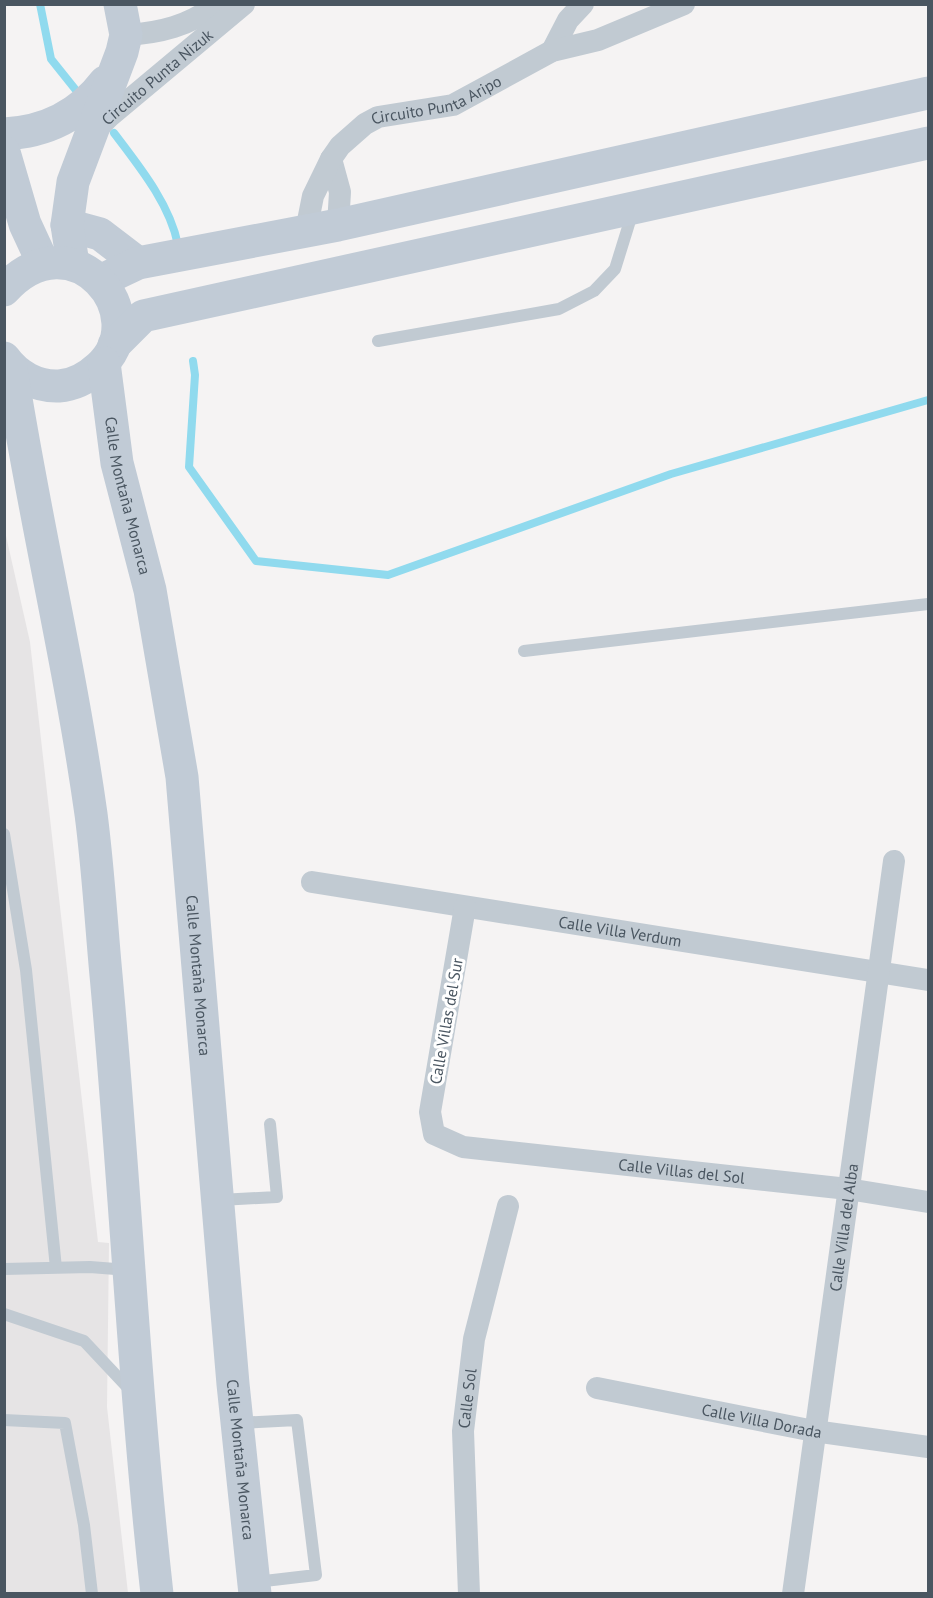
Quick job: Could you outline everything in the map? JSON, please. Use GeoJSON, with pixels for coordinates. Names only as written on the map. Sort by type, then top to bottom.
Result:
{"type":"FeatureCollection","features":[{"type":"Feature","properties":{"kind":"main road"},"geometry":{"type":"LineString","coordinates":[[88,141],[116,68],[123,20]]}},
{"type":"Feature","properties":{"kind":"main road"},"geometry":{"type":"LineString","coordinates":[[4,134],[38,130],[73,114],[88,101],[116,68]]}},
{"type":"Feature","properties":{"kind":"main road"},"geometry":{"type":"LineString","coordinates":[[4,152],[25,224],[29,270],[100,282],[138,263],[338,225],[928,93]]}},
{"type":"Feature","properties":{"kind":"main road","name":"Circuito Punta Nizuk"},"geometry":{"type":"LineString","coordinates":[[29,270],[67,225],[74,182],[88,141]]}},
{"type":"Feature","properties":{"kind":"main road"},"geometry":{"type":"LineString","coordinates":[[8,363],[28,380],[48,386],[69,385],[88,377],[143,316],[928,143]]}},
{"type":"Feature","properties":{"kind":"main road"},"geometry":{"type":"LineString","coordinates":[[67,225],[88,228],[100,234],[138,263]]}},
{"type":"Feature","properties":{"kind":"main road","name":"Calle Montaña Monarca"},"geometry":{"type":"LineString","coordinates":[[100,282],[110,295],[116,311],[117,328],[109,354],[117,463],[150,590],[182,777],[237,1423],[254,1588]]}},
{"type":"Feature","properties":{"kind":"main road"},"geometry":{"type":"LineString","coordinates":[[8,363],[26,468],[56,604],[91,816],[122,1155],[138,1399],[157,1593]]}},
{"type":"Feature","properties":{"kind":"street","name":"Circuito Punta Nizuk"},"geometry":{"type":"LineString","coordinates":[[123,20],[169,29],[194,20],[216,4]]}},
{"type":"Feature","properties":{"kind":"street","name":"Circuito Punta Nizuk"},"geometry":{"type":"LineString","coordinates":[[88,141],[110,116],[244,4]]}},
{"type":"Feature","properties":{"kind":"street"},"geometry":{"type":"LineString","coordinates":[[552,51],[568,20],[583,4]]}},
{"type":"Feature","properties":{"kind":"street","name":"Circuito Punta Aripo"},"geometry":{"type":"LineString","coordinates":[[306,231],[314,196],[331,159],[351,134],[378,117],[453,105],[552,51],[598,39],[684,4]]}},
{"type":"Feature","properties":{"kind":"street"},"geometry":{"type":"LineString","coordinates":[[331,159],[340,192],[338,225]]}},
{"type":"Feature","properties":{"kind":"street","name":"Calle Villa del Alba"},"geometry":{"type":"LineString","coordinates":[[794,1593],[814,1431],[894,861]]}},
{"type":"Feature","properties":{"kind":"street","name":"Calle Villa Verdum"},"geometry":{"type":"LineString","coordinates":[[312,882],[928,980]]}},
{"type":"Feature","properties":{"kind":"street","name":"Calle Villas del Sur"},"geometry":{"type":"LineString","coordinates":[[434,1134],[430,1112],[465,907]]}},
{"type":"Feature","properties":{"kind":"street","name":"Calle Villas del Sol"},"geometry":{"type":"LineString","coordinates":[[434,1134],[463,1147],[848,1189],[928,1202]]}},
{"type":"Feature","properties":{"kind":"street","name":"Calle Sol"},"geometry":{"type":"LineString","coordinates":[[469,1593],[463,1431],[474,1339],[508,1206]]}},
{"type":"Feature","properties":{"kind":"street","name":"Calle Villa Dorada"},"geometry":{"type":"LineString","coordinates":[[597,1388],[814,1431],[928,1447]]}},
{"type":"Feature","properties":{"kind":"lane"},"geometry":{"type":"LineString","coordinates":[[378,341],[559,309],[594,291],[615,269],[634,207]]}},
{"type":"Feature","properties":{"kind":"lane"},"geometry":{"type":"LineString","coordinates":[[524,651],[928,604]]}},
{"type":"Feature","properties":{"kind":"lane"},"geometry":{"type":"LineString","coordinates":[[4,834],[26,970],[56,1268]]}},
{"type":"Feature","properties":{"kind":"lane"},"geometry":{"type":"LineString","coordinates":[[219,1200],[277,1197],[270,1124]]}},
{"type":"Feature","properties":{"kind":"lane"},"geometry":{"type":"LineString","coordinates":[[4,1269],[90,1267],[130,1270]]}},
{"type":"Feature","properties":{"kind":"lane"},"geometry":{"type":"LineString","coordinates":[[4,1314],[84,1341],[138,1399]]}},
{"type":"Feature","properties":{"kind":"lane"},"geometry":{"type":"LineString","coordinates":[[4,1420],[65,1423],[84,1525],[92,1593]]}},
{"type":"Feature","properties":{"kind":"lane"},"geometry":{"type":"LineString","coordinates":[[237,1423],[297,1420],[316,1575],[254,1588]]}},
{"type":"Feature","properties":{"kind":"shaded area"},"geometry":{"type":"Polygon","coordinates":[[[4,527],[30,642],[98,1242],[109,1243],[107,1407],[128,1593],[5,1593],[4,527]]]}},
{"type":"Feature","properties":{"kind":"waterway"},"geometry":{"type":"LineString","coordinates":[[40,4],[51,59],[79,94]]}},
{"type":"Feature","properties":{"kind":"waterway"},"geometry":{"type":"LineString","coordinates":[[114,133],[161,200],[178,245]]}},
{"type":"Feature","properties":{"kind":"waterway"},"geometry":{"type":"LineString","coordinates":[[193,361],[195,375],[189,467],[256,561],[388,575],[671,474],[928,400]]}}]}
